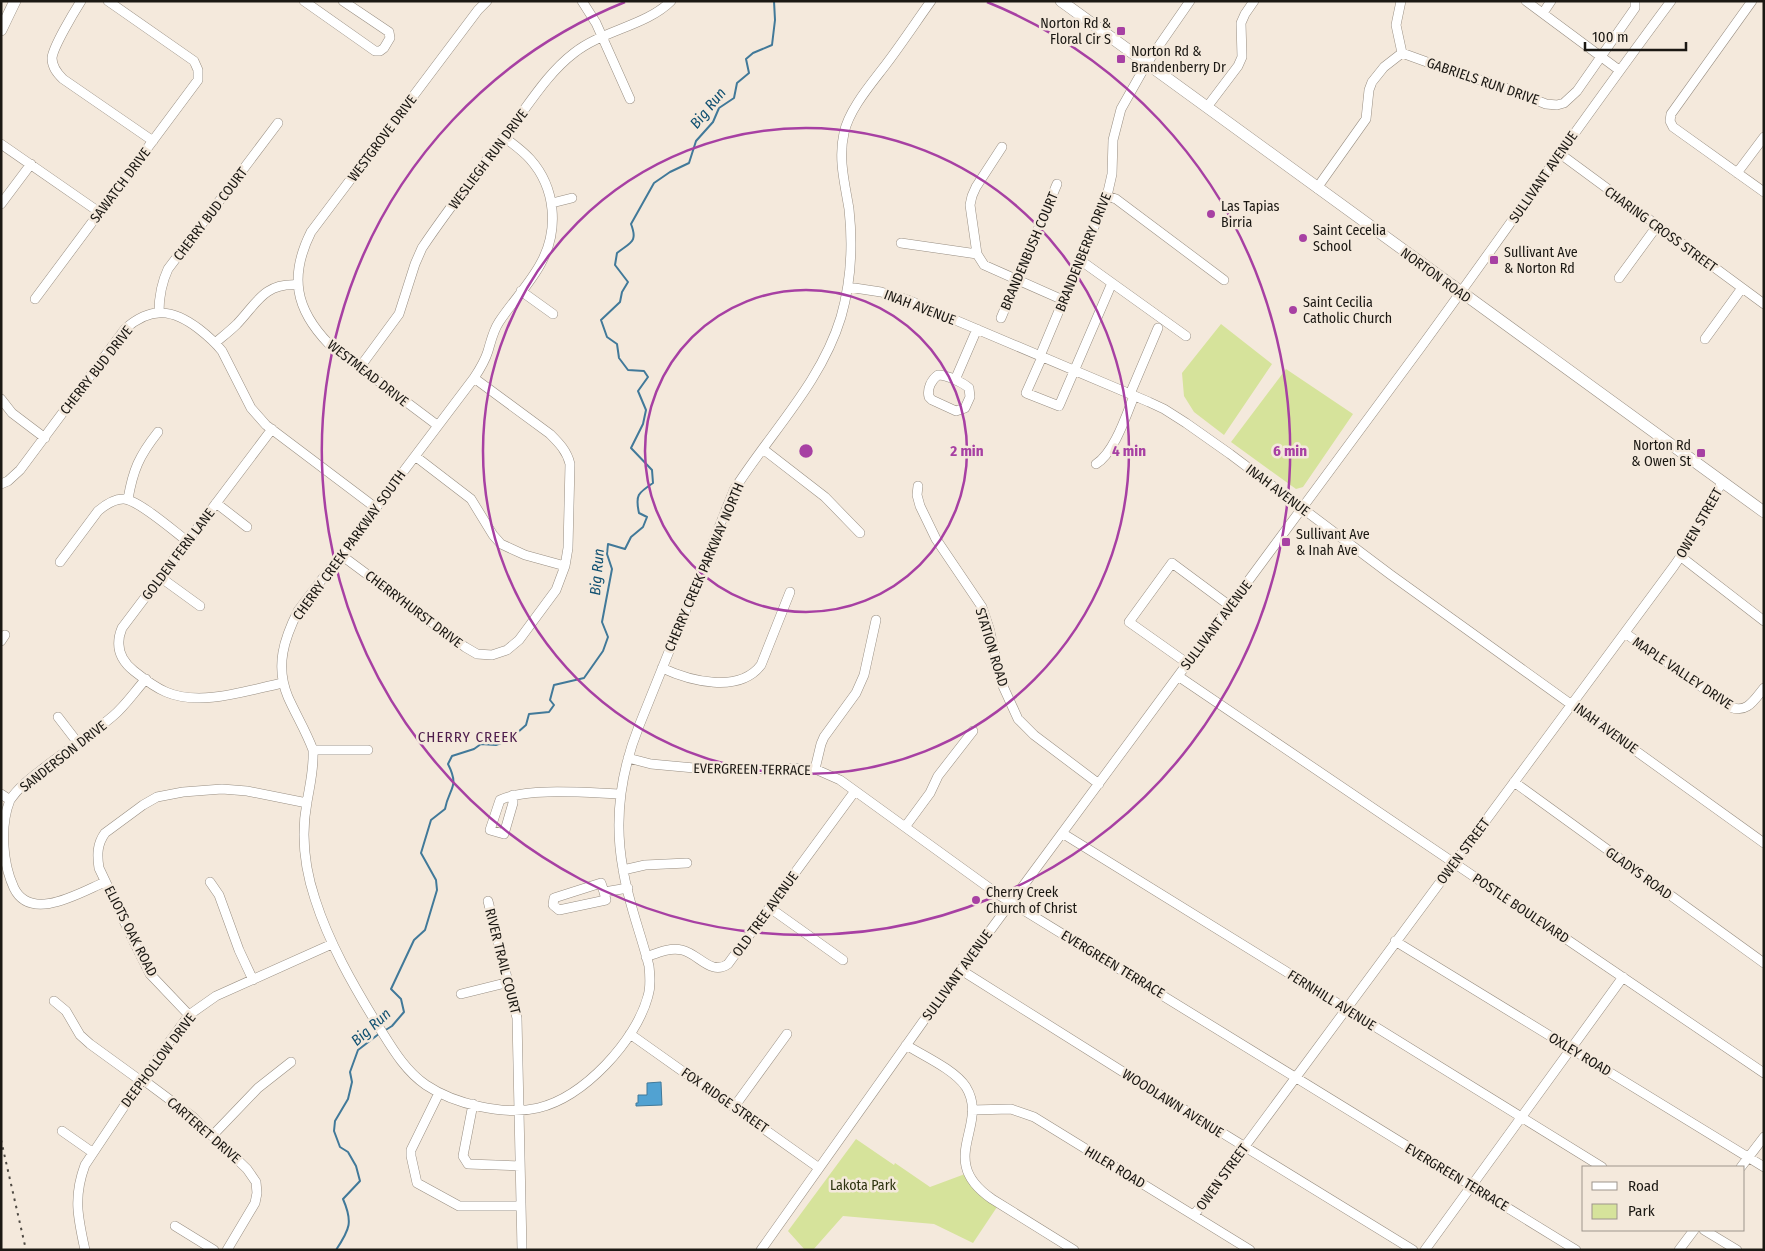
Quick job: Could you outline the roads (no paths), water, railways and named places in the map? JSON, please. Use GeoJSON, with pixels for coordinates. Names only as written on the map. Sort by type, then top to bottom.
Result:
{"type":"FeatureCollection","features":[{"type":"Feature","properties":{"kind":"main road"},"geometry":{"type":"LineString","coordinates":[[2,29],[15,1]]}},
{"type":"Feature","properties":{"kind":"main road","name":"NORTON ROAD"},"geometry":{"type":"LineString","coordinates":[[1061,1],[1764,512]]}},
{"type":"Feature","properties":{"kind":"street"},"geometry":{"type":"LineString","coordinates":[[81,1],[55,49],[52,58],[53,67],[63,79],[154,140]]}},
{"type":"Feature","properties":{"kind":"street","name":"SAWATCH DRIVE"},"geometry":{"type":"LineString","coordinates":[[35,299],[198,80],[198,70],[194,61],[108,1]]}},
{"type":"Feature","properties":{"kind":"street"},"geometry":{"type":"LineString","coordinates":[[304,1],[375,50],[380,51],[384,48],[390,38],[388,32],[343,1]]}},
{"type":"Feature","properties":{"kind":"street","name":"WESTGROVE DRIVE"},"geometry":{"type":"LineString","coordinates":[[297,285],[300,258],[311,232],[478,10],[487,1]]}},
{"type":"Feature","properties":{"kind":"street"},"geometry":{"type":"LineString","coordinates":[[582,1],[596,23],[630,99]]}},
{"type":"Feature","properties":{"kind":"street","name":"WESLIEGH RUN DRIVE"},"geometry":{"type":"LineString","coordinates":[[360,367],[399,314],[422,248],[557,69],[573,53],[591,41],[641,21],[671,1]]}},
{"type":"Feature","properties":{"kind":"street","name":"CHERRY CREEK PARKWAY NORTH"},"geometry":{"type":"LineString","coordinates":[[519,1111],[538,1108],[569,1094],[602,1068],[630,1034],[640,1017],[649,994],[650,980],[646,957],[623,870],[619,833],[621,794],[628,758],[734,490],[816,374],[836,333],[848,287],[851,261],[849,209],[842,173],[845,129],[861,99],[931,1]]}},
{"type":"Feature","properties":{"kind":"street","name":"BRANDENBERRY DRIVE"},"geometry":{"type":"LineString","coordinates":[[1074,371],[1059,406],[1026,393],[1107,196],[1110,186],[1113,140],[1117,119],[1147,63],[1190,1]]}},
{"type":"Feature","properties":{"kind":"street"},"geometry":{"type":"LineString","coordinates":[[1207,107],[1238,66],[1242,57],[1241,23],[1254,1]]}},
{"type":"Feature","properties":{"kind":"street"},"geometry":{"type":"LineString","coordinates":[[1317,188],[1366,119],[1369,90],[1372,82],[1384,67],[1402,53],[1396,25],[1401,1]]}},
{"type":"Feature","properties":{"kind":"street"},"geometry":{"type":"LineString","coordinates":[[1526,1],[1619,70]]}},
{"type":"Feature","properties":{"kind":"street"},"geometry":{"type":"LineString","coordinates":[[1543,13],[1551,1]]}},
{"type":"Feature","properties":{"kind":"street"},"geometry":{"type":"LineString","coordinates":[[1601,56],[1635,8],[1635,1]]}},
{"type":"Feature","properties":{"kind":"street","name":"SULLIVANT AVENUE"},"geometry":{"type":"LineString","coordinates":[[762,1250],[906,1045],[1461,293],[1559,153],[1671,1]]}},
{"type":"Feature","properties":{"kind":"street"},"geometry":{"type":"LineString","coordinates":[[1752,1],[1671,114],[1670,121],[1674,127],[1764,192]]}},
{"type":"Feature","properties":{"kind":"street","name":"GABRIELS RUN DRIVE"},"geometry":{"type":"LineString","coordinates":[[1402,53],[1471,78],[1490,82],[1546,104],[1557,105],[1564,103],[1577,91],[1601,56]]}},
{"type":"Feature","properties":{"kind":"street","name":"CHERRY BUD COURT"},"geometry":{"type":"LineString","coordinates":[[159,312],[160,290],[168,269],[278,123]]}},
{"type":"Feature","properties":{"kind":"street","name":"CHERRY CREEK PARKWAY SOUTH"},"geometry":{"type":"LineString","coordinates":[[504,137],[530,158],[540,172],[547,187],[552,204],[552,235],[548,249],[541,264],[497,324],[483,364],[474,378],[298,611],[287,633],[283,648],[283,683],[312,750],[312,774],[304,823],[307,866],[314,898],[332,944],[399,1059],[424,1084],[439,1093],[473,1104],[501,1110],[519,1111]]}},
{"type":"Feature","properties":{"kind":"street"},"geometry":{"type":"LineString","coordinates":[[1737,173],[1764,137]]}},
{"type":"Feature","properties":{"kind":"street"},"geometry":{"type":"LineString","coordinates":[[1,144],[99,212]]}},
{"type":"Feature","properties":{"kind":"street"},"geometry":{"type":"LineString","coordinates":[[1002,147],[972,196],[970,205],[977,254],[984,265],[1063,300]]}},
{"type":"Feature","properties":{"kind":"street","name":"CHARING CROSS STREET"},"geometry":{"type":"LineString","coordinates":[[1559,153],[1764,304]]}},
{"type":"Feature","properties":{"kind":"street"},"geometry":{"type":"LineString","coordinates":[[1,204],[31,164]]}},
{"type":"Feature","properties":{"kind":"street","name":"BRANDENBUSH COURT"},"geometry":{"type":"LineString","coordinates":[[1001,318],[1057,184]]}},
{"type":"Feature","properties":{"kind":"street"},"geometry":{"type":"LineString","coordinates":[[1107,196],[1116,199],[1224,280]]}},
{"type":"Feature","properties":{"kind":"street"},"geometry":{"type":"LineString","coordinates":[[552,204],[572,198]]}},
{"type":"Feature","properties":{"kind":"street"},"geometry":{"type":"LineString","coordinates":[[1619,278],[1657,226]]}},
{"type":"Feature","properties":{"kind":"street"},"geometry":{"type":"LineString","coordinates":[[902,243],[977,254]]}},
{"type":"Feature","properties":{"kind":"street"},"geometry":{"type":"LineString","coordinates":[[1080,260],[1186,336]]}},
{"type":"Feature","properties":{"kind":"street"},"geometry":{"type":"LineString","coordinates":[[1074,371],[1112,283]]}},
{"type":"Feature","properties":{"kind":"street"},"geometry":{"type":"LineString","coordinates":[[216,343],[236,325],[268,290],[283,285],[297,285]]}},
{"type":"Feature","properties":{"kind":"street","name":"WESTMEAD DRIVE"},"geometry":{"type":"LineString","coordinates":[[297,285],[308,317],[316,330],[329,344],[437,425]]}},
{"type":"Feature","properties":{"kind":"street","name":"INAH AVENUE"},"geometry":{"type":"LineString","coordinates":[[848,287],[882,292],[908,300],[1164,409],[1186,423],[1472,633],[1764,843]]}},
{"type":"Feature","properties":{"kind":"street"},"geometry":{"type":"LineString","coordinates":[[1705,339],[1742,288]]}},
{"type":"Feature","properties":{"kind":"street"},"geometry":{"type":"LineString","coordinates":[[521,291],[553,314]]}},
{"type":"Feature","properties":{"kind":"street"},"geometry":{"type":"LineString","coordinates":[[159,312],[173,314],[185,320],[216,343],[222,351],[250,408],[272,429],[376,508]]}},
{"type":"Feature","properties":{"kind":"street","name":"CHERRY BUD DRIVE"},"geometry":{"type":"LineString","coordinates":[[1,484],[8,481],[20,470],[125,329],[141,318],[159,312]]}},
{"type":"Feature","properties":{"kind":"street"},"geometry":{"type":"LineString","coordinates":[[1096,464],[1109,452],[1158,328]]}},
{"type":"Feature","properties":{"kind":"street"},"geometry":{"type":"LineString","coordinates":[[956,380],[977,329]]}},
{"type":"Feature","properties":{"kind":"street"},"geometry":{"type":"LineString","coordinates":[[942,375],[956,380],[965,385],[970,392],[968,404],[961,410],[956,411],[929,397],[929,389],[934,378],[942,375]]}},
{"type":"Feature","properties":{"kind":"street","name":"CHERRYHURST DRIVE"},"geometry":{"type":"LineString","coordinates":[[341,554],[464,647],[478,654],[492,655],[507,650],[519,640],[556,590],[565,566],[568,548],[570,476],[568,458],[561,444],[550,434],[474,378]]}},
{"type":"Feature","properties":{"kind":"street"},"geometry":{"type":"LineString","coordinates":[[1,399],[12,413],[45,438]]}},
{"type":"Feature","properties":{"kind":"street","name":"GOLDEN FERN LANE"},"geometry":{"type":"LineString","coordinates":[[146,679],[126,663],[118,647],[118,637],[122,628],[272,429]]}},
{"type":"Feature","properties":{"kind":"street"},"geometry":{"type":"LineString","coordinates":[[128,499],[139,459],[158,432]]}},
{"type":"Feature","properties":{"kind":"street"},"geometry":{"type":"LineString","coordinates":[[763,449],[825,496],[860,533]]}},
{"type":"Feature","properties":{"kind":"street"},"geometry":{"type":"LineString","coordinates":[[415,456],[471,499],[493,535],[502,544],[525,555],[565,566]]}},
{"type":"Feature","properties":{"kind":"street","name":"OWEN STREET"},"geometry":{"type":"LineString","coordinates":[[1194,1215],[1395,941],[1625,633],[1697,530],[1723,482]]}},
{"type":"Feature","properties":{"kind":"street","name":"STATION ROAD"},"geometry":{"type":"LineString","coordinates":[[918,486],[917,495],[920,506],[936,539],[982,607],[1002,684],[1018,719],[1034,735],[1099,784]]}},
{"type":"Feature","properties":{"kind":"street"},"geometry":{"type":"LineString","coordinates":[[60,562],[98,511],[114,501],[128,499],[188,541]]}},
{"type":"Feature","properties":{"kind":"street"},"geometry":{"type":"LineString","coordinates":[[216,503],[247,527]]}},
{"type":"Feature","properties":{"kind":"street"},"geometry":{"type":"LineString","coordinates":[[1680,556],[1764,621]]}},
{"type":"Feature","properties":{"kind":"street"},"geometry":{"type":"LineString","coordinates":[[1187,663],[1129,622],[1172,563],[1230,606]]}},
{"type":"Feature","properties":{"kind":"street"},"geometry":{"type":"LineString","coordinates":[[160,577],[200,606]]}},
{"type":"Feature","properties":{"kind":"street"},"geometry":{"type":"LineString","coordinates":[[662,668],[685,678],[696,680],[732,681],[748,677],[761,664],[790,592]]}},
{"type":"Feature","properties":{"kind":"street"},"geometry":{"type":"LineString","coordinates":[[815,769],[824,737],[856,693],[864,675],[876,620]]}},
{"type":"Feature","properties":{"kind":"street","name":"MAPLE VALLEY DRIVE"},"geometry":{"type":"LineString","coordinates":[[1625,633],[1730,707],[1738,710],[1742,709],[1752,702],[1764,688]]}},
{"type":"Feature","properties":{"kind":"street","name":"POSTLE BOULEVARD"},"geometry":{"type":"LineString","coordinates":[[1178,676],[1764,1073]]}},
{"type":"Feature","properties":{"kind":"street"},"geometry":{"type":"LineString","coordinates":[[146,679],[165,692],[188,698],[211,697],[283,683]]}},
{"type":"Feature","properties":{"kind":"street","name":"SANDERSON DRIVE"},"geometry":{"type":"LineString","coordinates":[[106,882],[59,902],[43,905],[27,901],[16,891],[10,878],[2,845],[2,822],[10,800],[25,782],[114,715],[146,679]]}},
{"type":"Feature","properties":{"kind":"street"},"geometry":{"type":"LineString","coordinates":[[58,717],[78,743]]}},
{"type":"Feature","properties":{"kind":"street"},"geometry":{"type":"LineString","coordinates":[[905,827],[930,793],[941,772],[973,731]]}},
{"type":"Feature","properties":{"kind":"street"},"geometry":{"type":"LineString","coordinates":[[312,750],[368,750]]}},
{"type":"Feature","properties":{"kind":"street","name":"EVERGREEN TERRACE"},"geometry":{"type":"LineString","coordinates":[[628,758],[652,764],[716,770],[815,769],[840,780],[1011,902],[1576,1250]]}},
{"type":"Feature","properties":{"kind":"street","name":"GLADYS ROAD"},"geometry":{"type":"LineString","coordinates":[[1514,782],[1764,962]]}},
{"type":"Feature","properties":{"kind":"street","name":"ELIOTS OAK ROAD"},"geometry":{"type":"LineString","coordinates":[[189,1015],[150,974],[99,868],[98,847],[104,833],[143,805],[157,798],[183,792],[222,789],[247,791],[306,803]]}},
{"type":"Feature","properties":{"kind":"street","name":"OLD TREE AVENUE"},"geometry":{"type":"LineString","coordinates":[[646,957],[670,950],[682,950],[715,968],[722,968],[732,958],[770,908],[855,791]]}},
{"type":"Feature","properties":{"kind":"street"},"geometry":{"type":"LineString","coordinates":[[513,795],[533,792],[621,794]]}},
{"type":"Feature","properties":{"kind":"street"},"geometry":{"type":"LineString","coordinates":[[1,794],[10,800]]}},
{"type":"Feature","properties":{"kind":"street","name":"FERNHILL AVENUE"},"geometry":{"type":"LineString","coordinates":[[1062,833],[1600,1166]]}},
{"type":"Feature","properties":{"kind":"street"},"geometry":{"type":"LineString","coordinates":[[623,870],[645,865],[687,863]]}},
{"type":"Feature","properties":{"kind":"street"},"geometry":{"type":"LineString","coordinates":[[210,882],[219,895],[239,950],[253,980]]}},
{"type":"Feature","properties":{"kind":"street"},"geometry":{"type":"LineString","coordinates":[[601,883],[604,892],[606,900],[559,910],[553,905],[554,898],[601,883]]}},
{"type":"Feature","properties":{"kind":"street"},"geometry":{"type":"LineString","coordinates":[[604,892],[628,888]]}},
{"type":"Feature","properties":{"kind":"street","name":"RIVER TRAIL COURT"},"geometry":{"type":"LineString","coordinates":[[488,901],[517,1018],[522,1250]]}},
{"type":"Feature","properties":{"kind":"street"},"geometry":{"type":"LineString","coordinates":[[770,908],[843,960]]}},
{"type":"Feature","properties":{"kind":"street","name":"OXLEY ROAD"},"geometry":{"type":"LineString","coordinates":[[1395,941],[1764,1167]]}},
{"type":"Feature","properties":{"kind":"street","name":"DEEPHOLLOW DRIVE"},"geometry":{"type":"LineString","coordinates":[[85,1250],[79,1222],[77,1192],[85,1165],[92,1152],[189,1015],[216,996],[332,944]]}},
{"type":"Feature","properties":{"kind":"street","name":"WOODLAWN AVENUE"},"geometry":{"type":"LineString","coordinates":[[961,970],[1412,1250]]}},
{"type":"Feature","properties":{"kind":"street"},"geometry":{"type":"LineString","coordinates":[[1425,1250],[1623,977]]}},
{"type":"Feature","properties":{"kind":"street"},"geometry":{"type":"LineString","coordinates":[[461,994],[509,982]]}},
{"type":"Feature","properties":{"kind":"street","name":"CARTERET DRIVE"},"geometry":{"type":"LineString","coordinates":[[54,1001],[66,1011],[80,1035],[90,1044],[183,1109],[251,1173],[257,1188],[255,1203],[227,1250]]}},
{"type":"Feature","properties":{"kind":"street","name":"FOX RIDGE STREET"},"geometry":{"type":"LineString","coordinates":[[630,1034],[819,1168]]}},
{"type":"Feature","properties":{"kind":"street"},"geometry":{"type":"LineString","coordinates":[[734,1107],[787,1034]]}},
{"type":"Feature","properties":{"kind":"street"},"geometry":{"type":"LineString","coordinates":[[906,1045],[950,1072],[962,1082],[970,1095],[972,1121],[965,1152],[966,1165],[972,1179],[992,1199],[1074,1250]]}},
{"type":"Feature","properties":{"kind":"street"},"geometry":{"type":"LineString","coordinates":[[212,1136],[258,1088],[292,1062]]}},
{"type":"Feature","properties":{"kind":"street"},"geometry":{"type":"LineString","coordinates":[[439,1093],[410,1150],[418,1183],[459,1206],[521,1206]]}},
{"type":"Feature","properties":{"kind":"street"},"geometry":{"type":"LineString","coordinates":[[473,1104],[463,1156],[468,1164],[520,1166]]}},
{"type":"Feature","properties":{"kind":"street","name":"HILER ROAD"},"geometry":{"type":"LineString","coordinates":[[972,1110],[1011,1109],[1034,1117],[1250,1250]]}},
{"type":"Feature","properties":{"kind":"street"},"geometry":{"type":"LineString","coordinates":[[62,1131],[92,1152]]}},
{"type":"Feature","properties":{"kind":"street"},"geometry":{"type":"LineString","coordinates":[[1742,1166],[1764,1137]]}},
{"type":"Feature","properties":{"kind":"street"},"geometry":{"type":"LineString","coordinates":[[175,1226],[214,1250]]}},
{"type":"Feature","properties":{"kind":"street"},"geometry":{"type":"LineString","coordinates":[[1679,1250],[1693,1231]]}},
{"type":"Feature","properties":{"kind":"street"},"geometry":{"type":"LineString","coordinates":[[1706,1231],[1737,1250]]}},
{"type":"Feature","properties":{"kind":"water"},"geometry":{"type":"Polygon","coordinates":[[[661,1082],[662,1105],[636,1106],[638,1095],[647,1095],[647,1083],[661,1082]]]}},
{"type":"Feature","properties":{"kind":"waterway","name":"Big Run"},"geometry":{"type":"LineString","coordinates":[[384,1031],[392,1026],[404,1012],[401,999],[391,989],[414,940],[425,930],[437,890],[436,880],[421,853],[431,820],[445,809],[453,783],[448,764],[452,756],[474,749],[481,744],[496,745],[509,740],[526,725],[529,714],[549,712],[554,705],[550,700],[554,685],[584,678],[603,651],[608,637],[602,622],[612,569],[607,554],[608,544],[625,549],[631,537],[643,527],[647,517],[639,513],[637,502],[641,492],[653,483],[652,470],[631,448],[643,424],[646,410],[638,391],[648,377],[644,371],[628,370],[619,358],[617,344],[607,337],[601,320],[620,302],[622,292],[628,282],[615,265],[617,253],[632,241],[634,235],[631,224],[654,183],[670,172],[689,163],[696,141],[713,122],[719,108],[734,98],[737,83],[749,73],[746,59],[753,53],[772,45],[775,20],[774,1]]}},
{"type":"Feature","properties":{"kind":"waterway","name":"Big Run"},"geometry":{"type":"LineString","coordinates":[[336,1250],[347,1231],[349,1220],[343,1199],[360,1181],[356,1166],[348,1152],[340,1147],[334,1131],[335,1121],[348,1099],[352,1082],[350,1072],[358,1050],[380,1033]]}},
{"type":"Feature","properties":{"kind":"railway"},"geometry":{"type":"LineString","coordinates":[[1,1140],[26,1250]]}},
{"type":"Feature","properties":{"kind":"place","name":"Norton Rd & Floral Cir S"},"geometry":{"type":"Point","coordinates":[1121,31]}},
{"type":"Feature","properties":{"kind":"place","name":"Norton Rd & Brandenberry Dr"},"geometry":{"type":"Point","coordinates":[1121,59]}},
{"type":"Feature","properties":{"kind":"place","name":"Las Tapias Birria"},"geometry":{"type":"Point","coordinates":[1211,214]}},
{"type":"Feature","properties":{"kind":"place","name":"Saint Cecelia School"},"geometry":{"type":"Point","coordinates":[1303,238]}},
{"type":"Feature","properties":{"kind":"place","name":"Sullivant Ave & Norton Rd"},"geometry":{"type":"Point","coordinates":[1494,260]}},
{"type":"Feature","properties":{"kind":"place","name":"Saint Cecilia Catholic Church"},"geometry":{"type":"Point","coordinates":[1293,310]}},
{"type":"Feature","properties":{"kind":"place","name":"Norton Rd & Owen St"},"geometry":{"type":"Point","coordinates":[1701,453]}},
{"type":"Feature","properties":{"kind":"place","name":"Sullivant Ave & Inah Ave"},"geometry":{"type":"Point","coordinates":[1286,542]}},
{"type":"Feature","properties":{"kind":"place","name":"Cherry Creek Church of Christ"},"geometry":{"type":"Point","coordinates":[976,900]}},
{"type":"Feature","properties":{"kind":"district","name":"CHERRY CREEK"},"geometry":{"type":"Point","coordinates":[468,737]}},
{"type":"Feature","properties":{"kind":"park label","name":"Lakota Park"},"geometry":{"type":"Point","coordinates":[863,1185]}}]}
